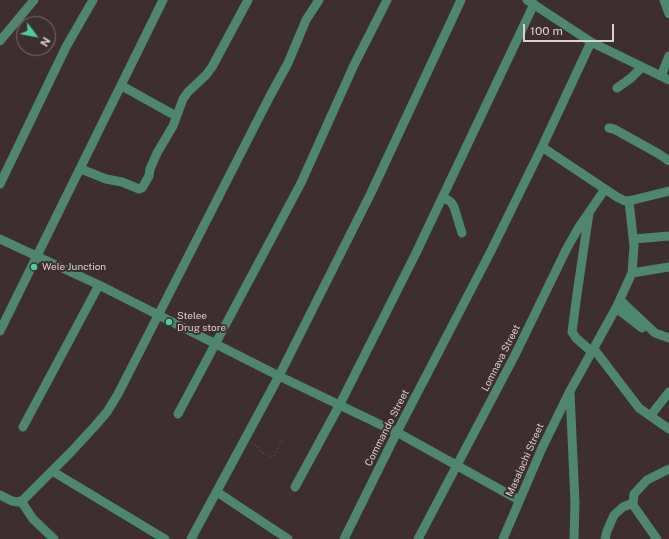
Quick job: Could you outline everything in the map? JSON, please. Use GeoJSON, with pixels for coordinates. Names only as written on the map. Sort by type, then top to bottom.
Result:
{"type":"FeatureCollection","features":[{"type":"Feature","properties":{"kind":"street"},"geometry":{"type":"LineString","coordinates":[[0,41],[34,0]]}},
{"type":"Feature","properties":{"kind":"street"},"geometry":{"type":"LineString","coordinates":[[0,184],[60,60],[93,0]]}},
{"type":"Feature","properties":{"kind":"street"},"geometry":{"type":"LineString","coordinates":[[0,331],[164,0]]}},
{"type":"Feature","properties":{"kind":"street"},"geometry":{"type":"LineString","coordinates":[[80,169],[106,179],[122,182],[141,189],[149,176],[150,169],[157,154],[172,128],[180,105],[188,92],[206,75],[212,67],[248,0]]}},
{"type":"Feature","properties":{"kind":"street"},"geometry":{"type":"LineString","coordinates":[[21,501],[95,426],[107,412],[118,394],[288,63],[306,20],[319,0]]}},
{"type":"Feature","properties":{"kind":"street"},"geometry":{"type":"LineString","coordinates":[[178,414],[295,194],[354,65],[387,0]]}},
{"type":"Feature","properties":{"kind":"street"},"geometry":{"type":"LineString","coordinates":[[191,539],[279,376],[371,193],[461,0]]}},
{"type":"Feature","properties":{"kind":"street"},"geometry":{"type":"LineString","coordinates":[[664,0],[669,14]]}},
{"type":"Feature","properties":{"kind":"street"},"geometry":{"type":"LineString","coordinates":[[295,487],[339,406],[443,197],[531,2],[591,42],[665,78],[669,56]]}},
{"type":"Feature","properties":{"kind":"street","name":"Commando Street"},"geometry":{"type":"LineString","coordinates":[[344,539],[542,147],[591,42]]}},
{"type":"Feature","properties":{"kind":"street"},"geometry":{"type":"LineString","coordinates":[[617,88],[631,78],[642,67]]}},
{"type":"Feature","properties":{"kind":"street"},"geometry":{"type":"LineString","coordinates":[[122,86],[176,116]]}},
{"type":"Feature","properties":{"kind":"street"},"geometry":{"type":"LineString","coordinates":[[609,128],[614,129],[654,151],[669,161]]}},
{"type":"Feature","properties":{"kind":"street"},"geometry":{"type":"LineString","coordinates":[[542,147],[617,197],[629,201],[669,191]]}},
{"type":"Feature","properties":{"kind":"street","name":"Lomnava Street"},"geometry":{"type":"LineString","coordinates":[[418,539],[516,355],[567,248],[605,189]]}},
{"type":"Feature","properties":{"kind":"street"},"geometry":{"type":"LineString","coordinates":[[443,197],[454,207],[462,233]]}},
{"type":"Feature","properties":{"kind":"street","name":"Masalachi Street"},"geometry":{"type":"LineString","coordinates":[[503,539],[542,448],[570,391],[618,304],[632,273],[634,264],[634,239],[629,201]]}},
{"type":"Feature","properties":{"kind":"street"},"geometry":{"type":"LineString","coordinates":[[590,211],[572,332],[576,338],[593,350],[636,404],[643,411],[669,429]]}},
{"type":"Feature","properties":{"kind":"street"},"geometry":{"type":"LineString","coordinates":[[634,239],[669,236]]}},
{"type":"Feature","properties":{"kind":"street"},"geometry":{"type":"LineString","coordinates":[[0,239],[100,285],[339,406],[397,432],[519,500]]}},
{"type":"Feature","properties":{"kind":"street"},"geometry":{"type":"LineString","coordinates":[[632,273],[669,267]]}},
{"type":"Feature","properties":{"kind":"street"},"geometry":{"type":"LineString","coordinates":[[23,427],[100,285]]}},
{"type":"Feature","properties":{"kind":"street"},"geometry":{"type":"LineString","coordinates":[[618,304],[651,335]]}},
{"type":"Feature","properties":{"kind":"street"},"geometry":{"type":"LineString","coordinates":[[618,304],[655,333],[669,338]]}},
{"type":"Feature","properties":{"kind":"street"},"geometry":{"type":"LineString","coordinates":[[570,391],[575,503],[574,539]]}},
{"type":"Feature","properties":{"kind":"street"},"geometry":{"type":"LineString","coordinates":[[651,416],[669,392]]}},
{"type":"Feature","properties":{"kind":"street"},"geometry":{"type":"LineString","coordinates":[[657,539],[633,505],[634,494],[647,480],[669,469]]}},
{"type":"Feature","properties":{"kind":"street"},"geometry":{"type":"LineString","coordinates":[[52,471],[165,539]]}},
{"type":"Feature","properties":{"kind":"street"},"geometry":{"type":"LineString","coordinates":[[217,492],[288,539]]}},
{"type":"Feature","properties":{"kind":"street"},"geometry":{"type":"LineString","coordinates":[[0,495],[12,500],[21,501],[33,519],[54,539]]}},
{"type":"Feature","properties":{"kind":"street"},"geometry":{"type":"LineString","coordinates":[[605,539],[614,516],[623,507],[633,502]]}},
{"type":"Feature","properties":{"kind":"path"},"geometry":{"type":"LineString","coordinates":[[245,440],[257,446],[261,452],[271,457],[274,456],[282,442]]}},
{"type":"Feature","properties":{"kind":"place","name":"Wele Junction"},"geometry":{"type":"Point","coordinates":[34,267]}},
{"type":"Feature","properties":{"kind":"place","name":"Stelee Drug store"},"geometry":{"type":"Point","coordinates":[169,322]}}]}
